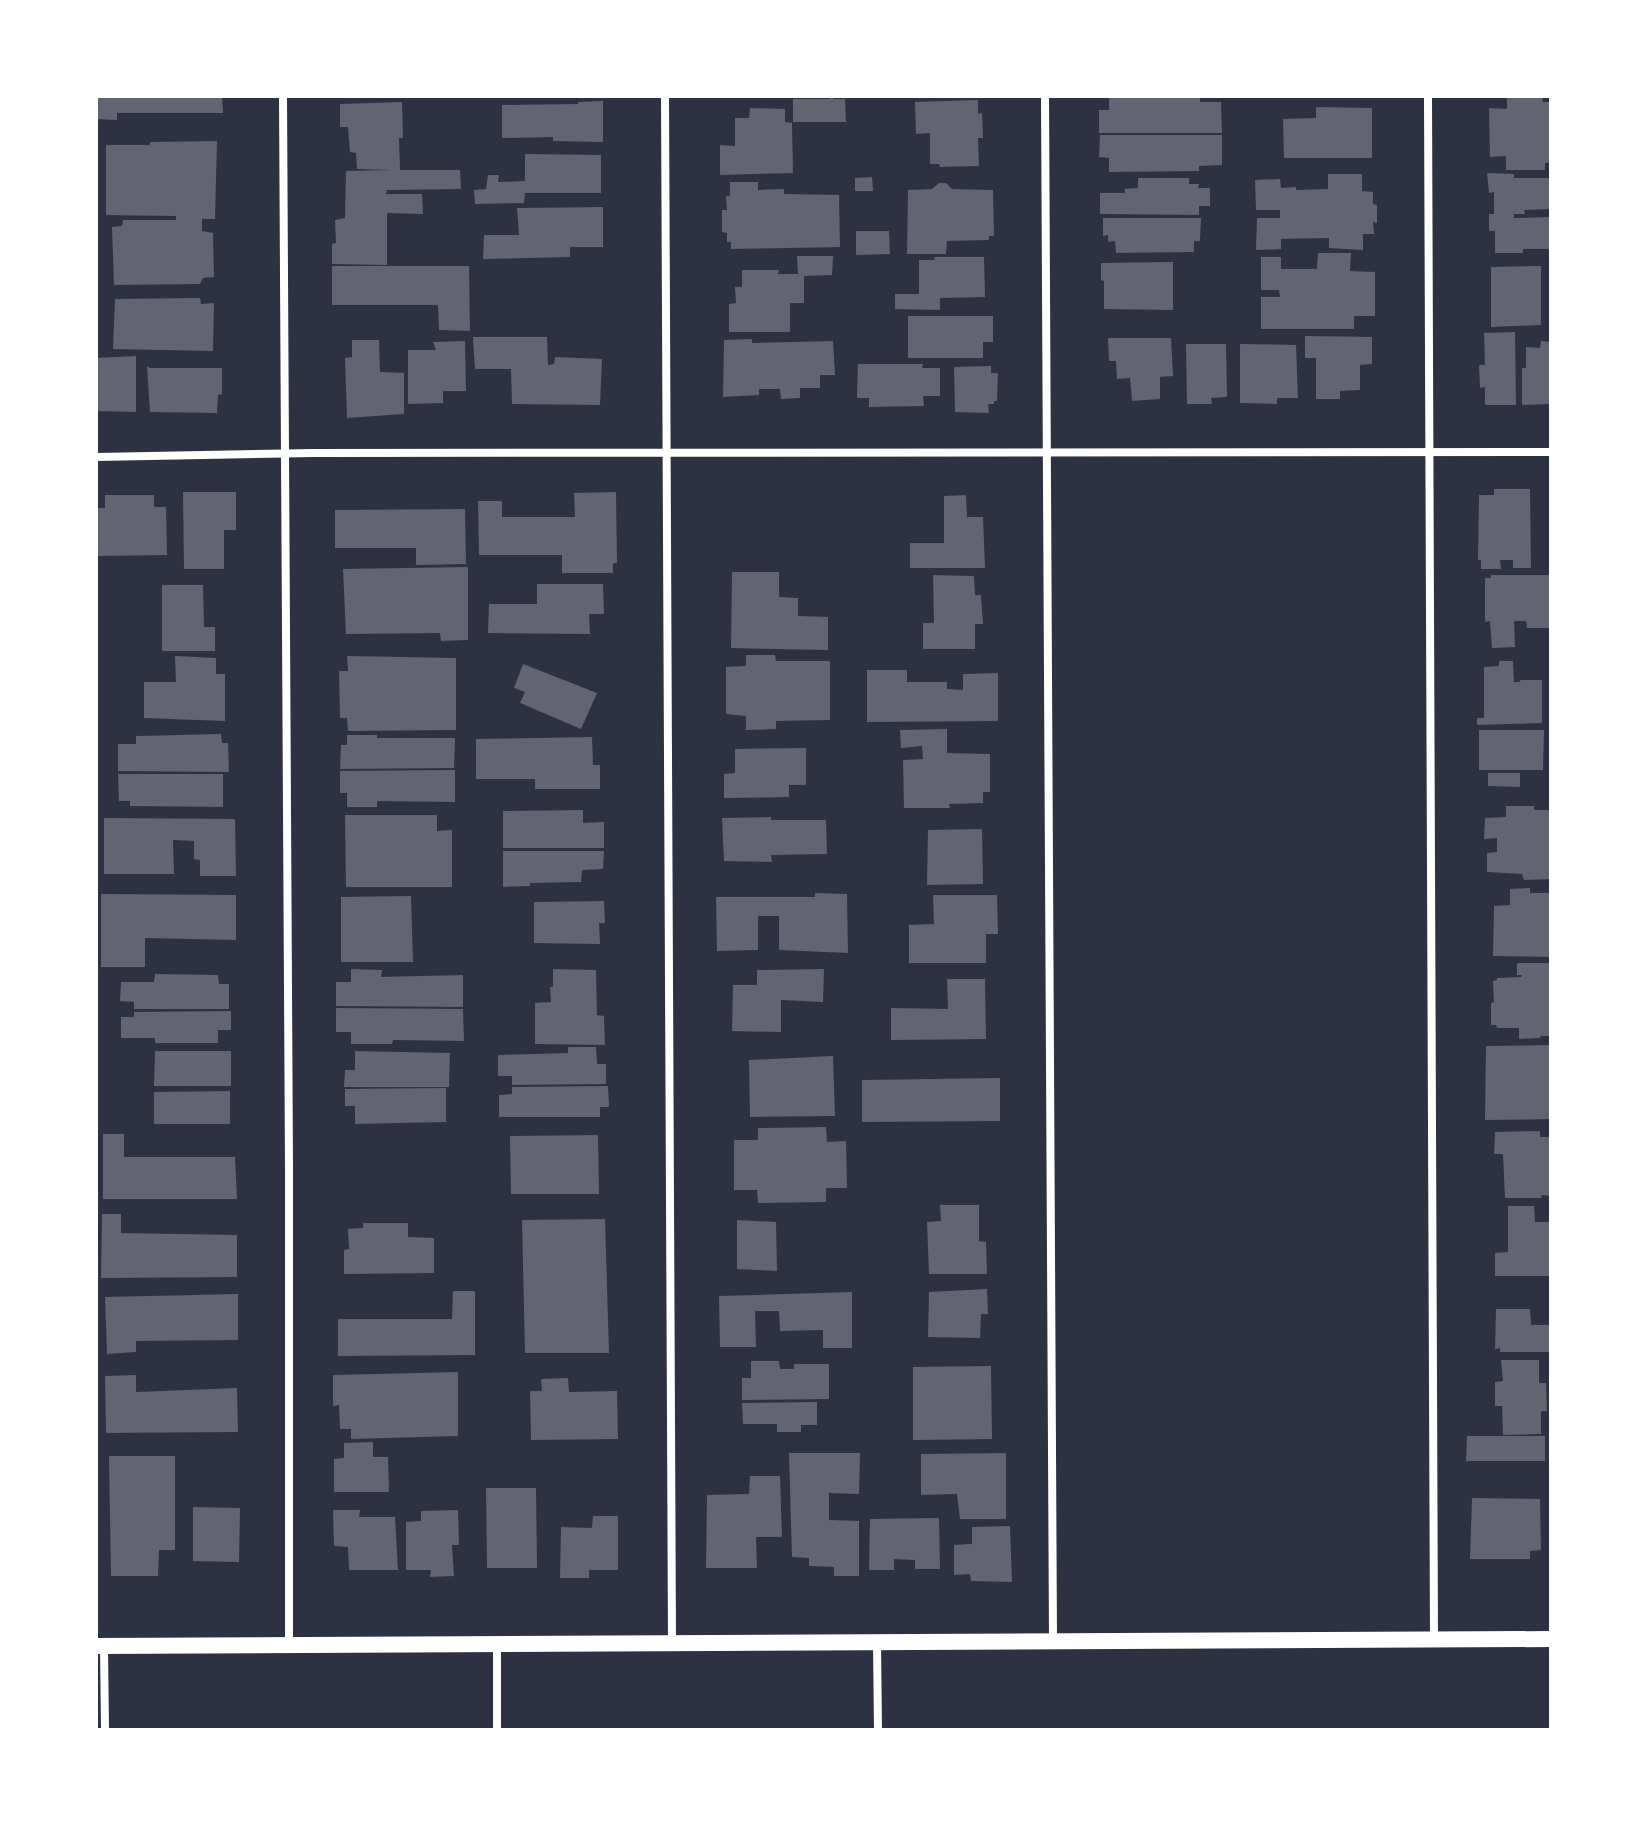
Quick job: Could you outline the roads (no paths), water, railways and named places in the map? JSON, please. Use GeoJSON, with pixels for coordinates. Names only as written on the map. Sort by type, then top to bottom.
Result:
{"type":"FeatureCollection","features":[{"type":"Feature","properties":{"kind":"main road"},"geometry":{"type":"LineString","coordinates":[[100,1646],[1551,1639]]}},
{"type":"Feature","properties":{"kind":"street"},"geometry":{"type":"LineString","coordinates":[[283,96],[289,1645]]}},
{"type":"Feature","properties":{"kind":"street"},"geometry":{"type":"LineString","coordinates":[[665,96],[672,1643]]}},
{"type":"Feature","properties":{"kind":"street"},"geometry":{"type":"LineString","coordinates":[[1045,96],[1053,1641]]}},
{"type":"Feature","properties":{"kind":"street"},"geometry":{"type":"LineString","coordinates":[[1428,96],[1434,1640]]}},
{"type":"Feature","properties":{"kind":"street"},"geometry":{"type":"LineString","coordinates":[[96,457],[285,453],[1551,452]]}},
{"type":"Feature","properties":{"kind":"street"},"geometry":{"type":"LineString","coordinates":[[877,1642],[878,1730]]}},
{"type":"Feature","properties":{"kind":"street"},"geometry":{"type":"LineString","coordinates":[[497,1644],[497,1730]]}},
{"type":"Feature","properties":{"kind":"street"},"geometry":{"type":"LineString","coordinates":[[100,1646],[105,1730]]}}]}
